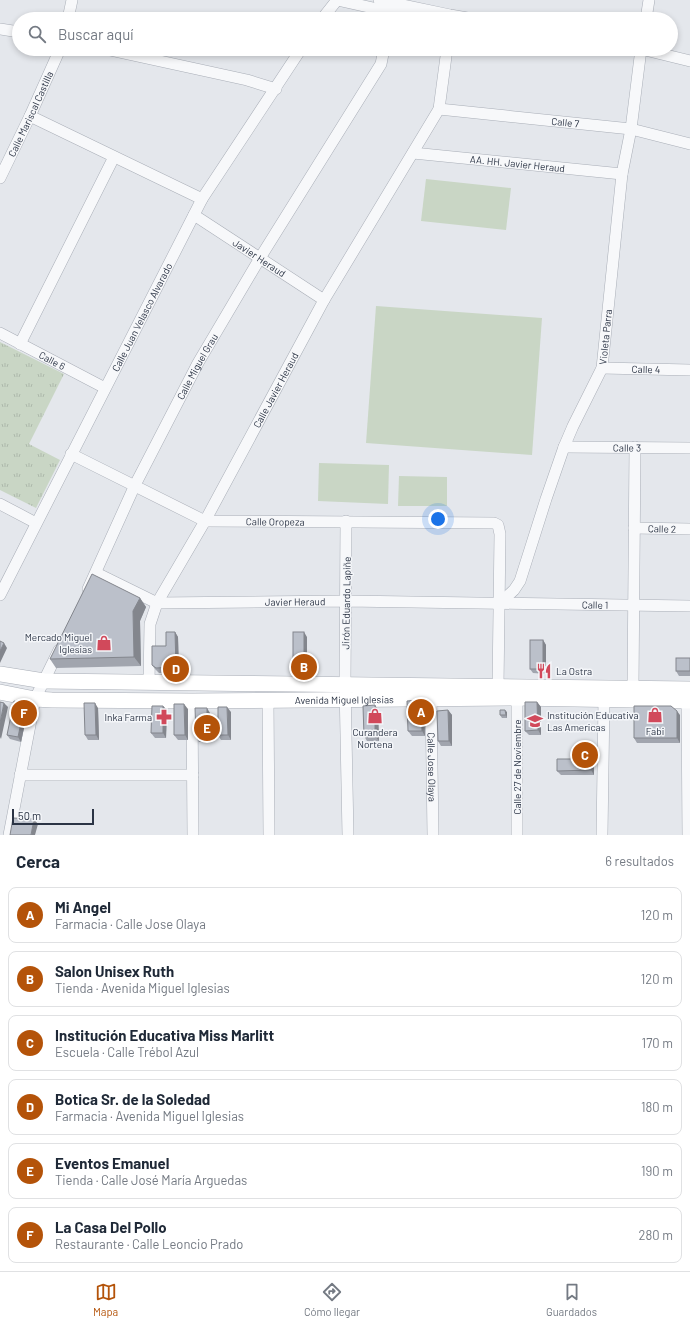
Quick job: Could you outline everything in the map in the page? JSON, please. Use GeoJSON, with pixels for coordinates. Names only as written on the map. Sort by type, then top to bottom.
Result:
{"type":"FeatureCollection","features":[{"type":"Feature","properties":{"kind":"main road","name":"Avenida Miguel Iglesias"},"geometry":{"type":"LineString","coordinates":[[0,674],[44,681],[149,683],[345,692],[431,698],[604,700],[689,697]]}},
{"type":"Feature","properties":{"kind":"main road","name":"Avenida Miguel Iglesias"},"geometry":{"type":"LineString","coordinates":[[0,692],[35,699],[192,700],[268,699],[345,692],[498,687],[634,688],[689,697]]}},
{"type":"Feature","properties":{"kind":"street"},"geometry":{"type":"LineString","coordinates":[[69,12],[72,0]]}},
{"type":"Feature","properties":{"kind":"street"},"geometry":{"type":"LineString","coordinates":[[328,12],[337,0],[378,12]]}},
{"type":"Feature","properties":{"kind":"street"},"geometry":{"type":"LineString","coordinates":[[379,0],[436,12]]}},
{"type":"Feature","properties":{"kind":"street"},"geometry":{"type":"LineString","coordinates":[[647,12],[649,0]]}},
{"type":"Feature","properties":{"kind":"street"},"geometry":{"type":"LineString","coordinates":[[0,29],[12,31]]}},
{"type":"Feature","properties":{"kind":"street","name":"Calle Mariscal Castilla"},"geometry":{"type":"LineString","coordinates":[[0,178],[57,56]]}},
{"type":"Feature","properties":{"kind":"street"},"geometry":{"type":"LineString","coordinates":[[137,56],[247,80],[276,89]]}},
{"type":"Feature","properties":{"kind":"street","name":"Calle Juan Velasco Alvarado"},"geometry":{"type":"LineString","coordinates":[[0,594],[202,199],[297,56]]}},
{"type":"Feature","properties":{"kind":"street","name":"Calle Miguel Grau"},"geometry":{"type":"LineString","coordinates":[[83,600],[135,485],[198,363],[260,258],[380,64],[382,56]]}},
{"type":"Feature","properties":{"kind":"street"},"geometry":{"type":"LineString","coordinates":[[439,109],[446,56]]}},
{"type":"Feature","properties":{"kind":"street","name":"Violeta Parra"},"geometry":{"type":"LineString","coordinates":[[500,603],[514,590],[520,580],[564,447],[602,368],[622,174],[631,129],[640,56]]}},
{"type":"Feature","properties":{"kind":"street"},"geometry":{"type":"LineString","coordinates":[[670,56],[690,61]]}},
{"type":"Feature","properties":{"kind":"street","name":"Calle 7"},"geometry":{"type":"LineString","coordinates":[[439,109],[631,129],[690,144]]}},
{"type":"Feature","properties":{"kind":"street","name":"Calle Javier Heraud"},"geometry":{"type":"LineString","coordinates":[[149,683],[150,624],[157,603],[205,521],[324,300],[439,109]]}},
{"type":"Feature","properties":{"kind":"street"},"geometry":{"type":"LineString","coordinates":[[30,116],[202,199]]}},
{"type":"Feature","properties":{"kind":"street","name":"AA. HH. Javier Heraud"},"geometry":{"type":"LineString","coordinates":[[413,153],[622,174]]}},
{"type":"Feature","properties":{"kind":"street"},"geometry":{"type":"LineString","coordinates":[[20,344],[114,157]]}},
{"type":"Feature","properties":{"kind":"street","name":"Javier Heraud"},"geometry":{"type":"LineString","coordinates":[[194,215],[324,300]]}},
{"type":"Feature","properties":{"kind":"street","name":"Calle 6"},"geometry":{"type":"LineString","coordinates":[[0,333],[105,388]]}},
{"type":"Feature","properties":{"kind":"street","name":"Calle 4"},"geometry":{"type":"LineString","coordinates":[[602,368],[690,370]]}},
{"type":"Feature","properties":{"kind":"street","name":"Calle 3"},"geometry":{"type":"LineString","coordinates":[[564,447],[690,448]]}},
{"type":"Feature","properties":{"kind":"street"},"geometry":{"type":"LineString","coordinates":[[634,688],[635,447]]}},
{"type":"Feature","properties":{"kind":"street","name":"Calle Oropeza"},"geometry":{"type":"LineString","coordinates":[[71,454],[205,521],[494,523],[498,525],[500,529],[500,603]]}},
{"type":"Feature","properties":{"kind":"street"},"geometry":{"type":"LineString","coordinates":[[0,504],[36,523]]}},
{"type":"Feature","properties":{"kind":"street","name":"Jirón Eduardo Lapiñe"},"geometry":{"type":"LineString","coordinates":[[346,521],[345,692],[348,835]]}},
{"type":"Feature","properties":{"kind":"street","name":"Calle 2"},"geometry":{"type":"LineString","coordinates":[[634,528],[690,529]]}},
{"type":"Feature","properties":{"kind":"street","name":"Javier Heraud"},"geometry":{"type":"LineString","coordinates":[[96,573],[157,603],[346,601],[500,603]]}},
{"type":"Feature","properties":{"kind":"street"},"geometry":{"type":"LineString","coordinates":[[498,687],[500,603]]}},
{"type":"Feature","properties":{"kind":"street","name":"Calle 1"},"geometry":{"type":"LineString","coordinates":[[500,603],[690,606]]}},
{"type":"Feature","properties":{"kind":"street"},"geometry":{"type":"LineString","coordinates":[[9,835],[35,699],[63,641]]}},
{"type":"Feature","properties":{"kind":"street"},"geometry":{"type":"LineString","coordinates":[[688,835],[689,697]]}},
{"type":"Feature","properties":{"kind":"street","name":"Calle Jose Olaya"},"geometry":{"type":"LineString","coordinates":[[431,698],[433,835]]}},
{"type":"Feature","properties":{"kind":"street","name":"Calle 27 de Noviembre"},"geometry":{"type":"LineString","coordinates":[[516,835],[517,698]]}},
{"type":"Feature","properties":{"kind":"street"},"geometry":{"type":"LineString","coordinates":[[268,699],[268,835]]}},
{"type":"Feature","properties":{"kind":"street"},"geometry":{"type":"LineString","coordinates":[[192,700],[193,835]]}},
{"type":"Feature","properties":{"kind":"street"},"geometry":{"type":"LineString","coordinates":[[602,835],[604,700]]}},
{"type":"Feature","properties":{"kind":"street"},"geometry":{"type":"LineString","coordinates":[[20,775],[193,775]]}},
{"type":"Feature","properties":{"kind":"green space"},"geometry":{"type":"Polygon","coordinates":[[[426,179],[511,188],[506,230],[421,221],[426,179]]]}},
{"type":"Feature","properties":{"kind":"green space"},"geometry":{"type":"Polygon","coordinates":[[[376,306],[542,318],[532,455],[366,443],[376,306]]]}},
{"type":"Feature","properties":{"kind":"green space"},"geometry":{"type":"Polygon","coordinates":[[[0,342],[64,374],[29,444],[60,460],[36,508],[0,490],[0,342]]]}},
{"type":"Feature","properties":{"kind":"green space"},"geometry":{"type":"Polygon","coordinates":[[[319,463],[389,465],[388,504],[318,501],[319,463]]]}},
{"type":"Feature","properties":{"kind":"green space"},"geometry":{"type":"Polygon","coordinates":[[[399,476],[447,477],[447,506],[398,506],[399,476]]]}},
{"type":"Feature","properties":{"kind":"building","name":"Mercado Miguel Iglesias"},"geometry":{"type":"Polygon","coordinates":[[[92,574],[140,598],[133,611],[134,657],[50,659],[92,574]]]}},
{"type":"Feature","properties":{"kind":"building"},"geometry":{"type":"Polygon","coordinates":[[[166,632],[175,632],[176,667],[156,668],[152,665],[152,646],[166,646],[166,632]]]}},
{"type":"Feature","properties":{"kind":"building"},"geometry":{"type":"Polygon","coordinates":[[[293,632],[304,632],[304,666],[293,666],[293,632]]]}},
{"type":"Feature","properties":{"kind":"building"},"geometry":{"type":"Polygon","coordinates":[[[530,640],[543,640],[543,669],[530,669],[530,640]]]}},
{"type":"Feature","properties":{"kind":"building"},"geometry":{"type":"Polygon","coordinates":[[[0,641],[4,643],[0,651],[0,641]]]}},
{"type":"Feature","properties":{"kind":"building"},"geometry":{"type":"Polygon","coordinates":[[[676,658],[690,658],[690,671],[676,671],[676,658]]]}},
{"type":"Feature","properties":{"kind":"building"},"geometry":{"type":"Polygon","coordinates":[[[421,700],[422,731],[408,731],[407,701],[421,700]]]}},
{"type":"Feature","properties":{"kind":"building"},"geometry":{"type":"Polygon","coordinates":[[[14,701],[25,704],[18,737],[7,735],[14,701]]]}},
{"type":"Feature","properties":{"kind":"building"},"geometry":{"type":"Polygon","coordinates":[[[0,702],[4,703],[0,723],[0,702]]]}},
{"type":"Feature","properties":{"kind":"building","name":"Institución Educativa Las Americas"},"geometry":{"type":"Polygon","coordinates":[[[525,702],[537,702],[538,730],[525,731],[525,702]]]}},
{"type":"Feature","properties":{"kind":"building"},"geometry":{"type":"Polygon","coordinates":[[[84,703],[95,703],[96,735],[85,735],[84,703]]]}},
{"type":"Feature","properties":{"kind":"building"},"geometry":{"type":"Polygon","coordinates":[[[174,704],[184,704],[185,735],[174,735],[174,704]]]}},
{"type":"Feature","properties":{"kind":"building"},"geometry":{"type":"Polygon","coordinates":[[[375,705],[375,736],[364,736],[363,706],[375,705]]]}},
{"type":"Feature","properties":{"kind":"building"},"geometry":{"type":"Polygon","coordinates":[[[152,706],[163,706],[163,733],[151,733],[152,706]]]}},
{"type":"Feature","properties":{"kind":"building"},"geometry":{"type":"Polygon","coordinates":[[[634,706],[671,706],[677,711],[677,738],[634,738],[634,706]]]}},
{"type":"Feature","properties":{"kind":"building"},"geometry":{"type":"Polygon","coordinates":[[[218,707],[227,707],[228,735],[218,735],[218,707]]]}},
{"type":"Feature","properties":{"kind":"building"},"geometry":{"type":"Polygon","coordinates":[[[195,708],[207,708],[207,737],[196,737],[195,708]]]}},
{"type":"Feature","properties":{"kind":"building"},"geometry":{"type":"Polygon","coordinates":[[[448,710],[449,741],[438,741],[437,711],[448,710]]]}},
{"type":"Feature","properties":{"kind":"building"},"geometry":{"type":"Polygon","coordinates":[[[500,710],[505,710],[506,715],[500,715],[500,710]]]}},
{"type":"Feature","properties":{"kind":"building"},"geometry":{"type":"Polygon","coordinates":[[[557,759],[591,759],[591,770],[557,771],[557,759]]]}},
{"type":"Feature","properties":{"kind":"building"},"geometry":{"type":"Polygon","coordinates":[[[13,818],[34,819],[31,835],[10,835],[13,818]]]}},
{"type":"Feature","properties":{"kind":"place","name":"Mercado Miguel Iglesias"},"geometry":{"type":"Point","coordinates":[104,643]}},
{"type":"Feature","properties":{"kind":"place","name":"Salon Unisex Ruth"},"geometry":{"type":"Point","coordinates":[304,667]}},
{"type":"Feature","properties":{"kind":"place","name":"Botica Sr. de la Soledad"},"geometry":{"type":"Point","coordinates":[176,669]}},
{"type":"Feature","properties":{"kind":"place","name":"La Ostra"},"geometry":{"type":"Point","coordinates":[544,671]}},
{"type":"Feature","properties":{"kind":"place","name":"Mi Angel"},"geometry":{"type":"Point","coordinates":[421,712]}},
{"type":"Feature","properties":{"kind":"place","name":"La Casa Del Pollo"},"geometry":{"type":"Point","coordinates":[24,713]}},
{"type":"Feature","properties":{"kind":"place","name":"Fabi"},"geometry":{"type":"Point","coordinates":[655,715]}},
{"type":"Feature","properties":{"kind":"place","name":"Curandera Nortena"},"geometry":{"type":"Point","coordinates":[375,716]}},
{"type":"Feature","properties":{"kind":"place","name":"Inka Farma"},"geometry":{"type":"Point","coordinates":[164,717]}},
{"type":"Feature","properties":{"kind":"place","name":"Institución Educativa Las Americas"},"geometry":{"type":"Point","coordinates":[535,721]}},
{"type":"Feature","properties":{"kind":"place","name":"Eventos Emanuel"},"geometry":{"type":"Point","coordinates":[207,728]}},
{"type":"Feature","properties":{"kind":"place","name":"Institución Educativa Miss Marlitt"},"geometry":{"type":"Point","coordinates":[585,755]}}]}
